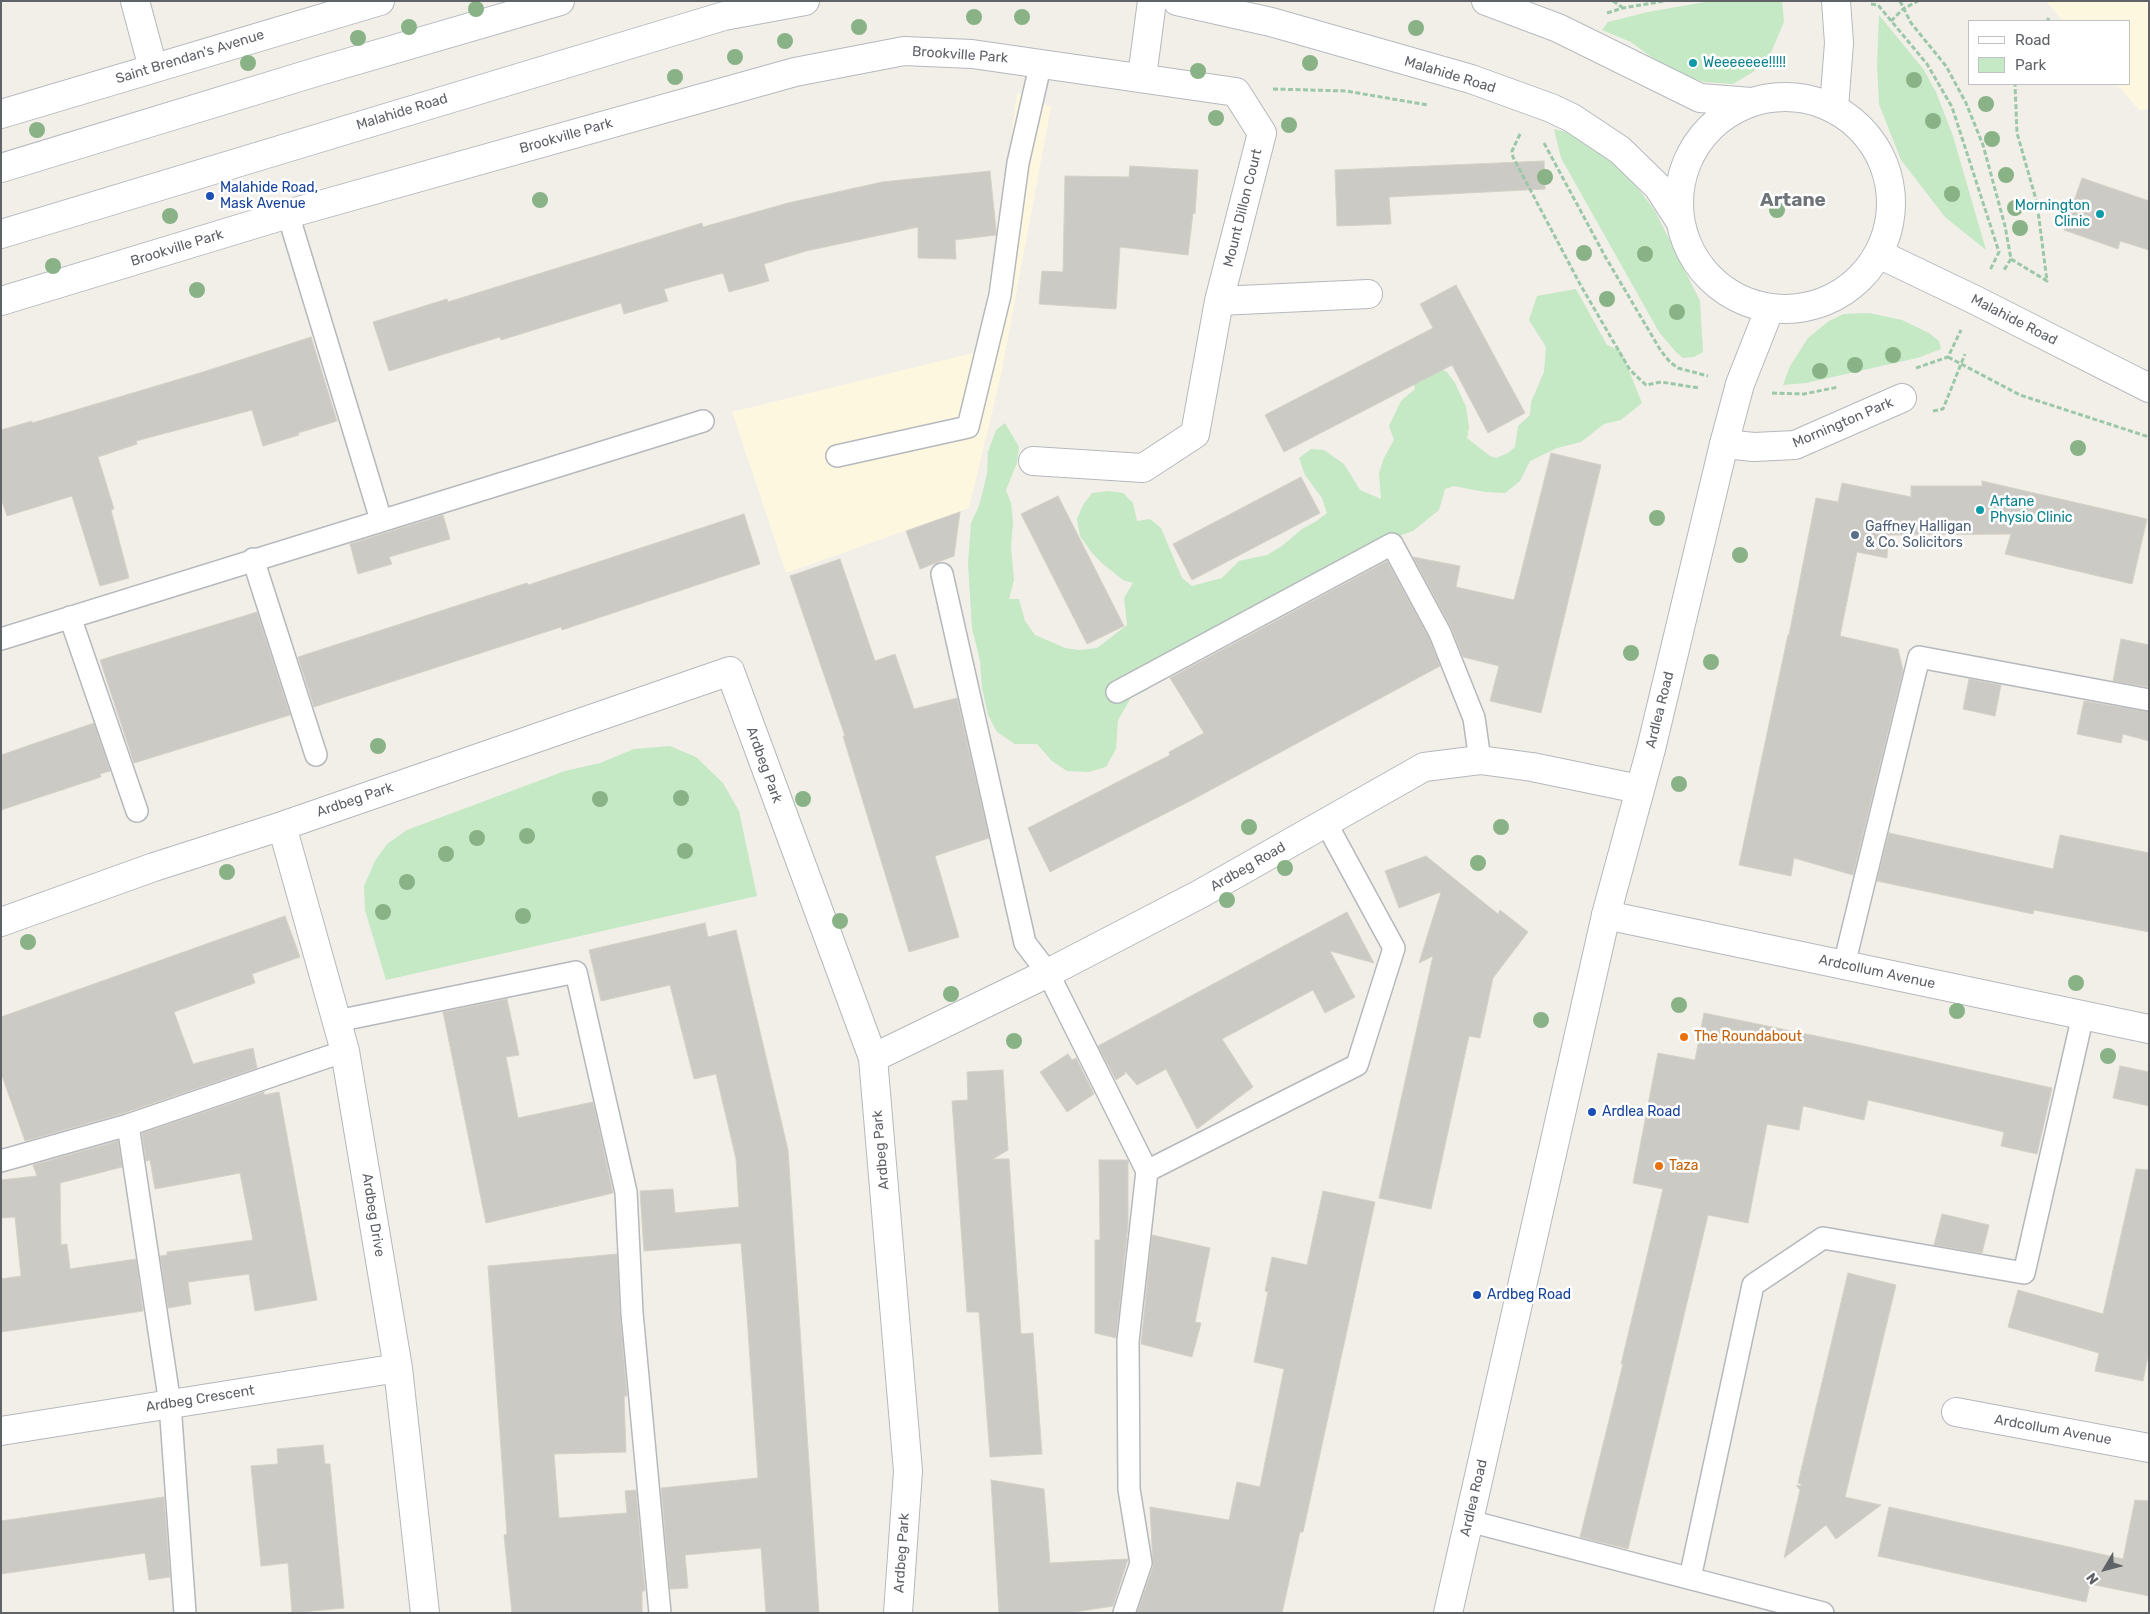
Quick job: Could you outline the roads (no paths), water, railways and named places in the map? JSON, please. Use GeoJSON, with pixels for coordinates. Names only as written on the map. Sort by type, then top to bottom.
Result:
{"type":"FeatureCollection","features":[{"type":"Feature","properties":{"kind":"street"},"geometry":{"type":"LineString","coordinates":[[135,1],[154,68]]}},
{"type":"Feature","properties":{"kind":"street","name":"Saint Brendan's Avenue"},"geometry":{"type":"LineString","coordinates":[[1,114],[380,1]]}},
{"type":"Feature","properties":{"kind":"street"},"geometry":{"type":"LineString","coordinates":[[1,168],[316,72],[560,1]]}},
{"type":"Feature","properties":{"kind":"street","name":"Malahide Road"},"geometry":{"type":"LineString","coordinates":[[1,234],[724,16],[806,1]]}},
{"type":"Feature","properties":{"kind":"street"},"geometry":{"type":"LineString","coordinates":[[1142,77],[1152,1]]}},
{"type":"Feature","properties":{"kind":"street","name":"Malahide Road"},"geometry":{"type":"LineString","coordinates":[[1177,1],[1271,22],[1471,79],[1558,111],[1572,118],[1620,150],[1658,187],[1681,223]]}},
{"type":"Feature","properties":{"kind":"street"},"geometry":{"type":"LineString","coordinates":[[1486,1],[1582,39],[1700,98],[1751,102]]}},
{"type":"Feature","properties":{"kind":"street"},"geometry":{"type":"LineString","coordinates":[[1834,108],[1839,43],[1836,1]]}},
{"type":"Feature","properties":{"kind":"street","name":"Brookville Park"},"geometry":{"type":"LineString","coordinates":[[1,301],[288,214],[795,72],[904,52],[972,54],[1041,62],[1236,92]]}},
{"type":"Feature","properties":{"kind":"street","name":"Mount Dillon Court"},"geometry":{"type":"LineString","coordinates":[[1033,461],[1143,468],[1194,434],[1219,301],[1262,133],[1236,92]]}},
{"type":"Feature","properties":{"kind":"street"},"geometry":{"type":"LineString","coordinates":[[1772,97],[1800,98],[1834,108],[1858,126],[1877,148],[1885,166],[1891,190],[1891,214],[1887,235],[1879,254],[1857,282],[1836,296],[1813,306],[1792,309],[1770,308],[1735,297],[1715,282],[1698,264],[1687,244],[1681,223],[1680,184],[1691,153],[1715,122],[1751,102],[1772,97]]}},
{"type":"Feature","properties":{"kind":"street","name":"Malahide Road"},"geometry":{"type":"LineString","coordinates":[[1879,254],[2149,388]]}},
{"type":"Feature","properties":{"kind":"street"},"geometry":{"type":"LineString","coordinates":[[1219,301],[1368,294]]}},
{"type":"Feature","properties":{"kind":"street","name":"Ardlea Road"},"geometry":{"type":"LineString","coordinates":[[1448,1613],[1606,915],[1651,748],[1740,384],[1770,308]]}},
{"type":"Feature","properties":{"kind":"street","name":"Mornington Park"},"geometry":{"type":"LineString","coordinates":[[1724,444],[1754,447],[1795,445],[1902,398]]}},
{"type":"Feature","properties":{"kind":"street","name":"Ardbeg Park"},"geometry":{"type":"LineString","coordinates":[[1,922],[154,867],[282,826],[730,672],[873,1058],[908,1471],[898,1613]]}},
{"type":"Feature","properties":{"kind":"street","name":"Ardbeg Road"},"geometry":{"type":"LineString","coordinates":[[873,1058],[1048,973],[1200,894],[1424,767],[1480,760],[1532,767],[1639,789]]}},
{"type":"Feature","properties":{"kind":"street","name":"Ardbeg Drive"},"geometry":{"type":"LineString","coordinates":[[282,826],[345,1051],[398,1368],[424,1612]]}},
{"type":"Feature","properties":{"kind":"street","name":"Ardcollum Avenue"},"geometry":{"type":"LineString","coordinates":[[1606,915],[2149,1029]]}},
{"type":"Feature","properties":{"kind":"street","name":"Ardbeg Crescent"},"geometry":{"type":"LineString","coordinates":[[1,1431],[398,1368]]}},
{"type":"Feature","properties":{"kind":"street","name":"Ardcollum Avenue"},"geometry":{"type":"LineString","coordinates":[[1956,1412],[2149,1448]]}},
{"type":"Feature","properties":{"kind":"lane"},"geometry":{"type":"LineString","coordinates":[[837,456],[968,427],[1000,295],[1018,163],[1041,62]]}},
{"type":"Feature","properties":{"kind":"lane"},"geometry":{"type":"LineString","coordinates":[[288,214],[381,520]]}},
{"type":"Feature","properties":{"kind":"lane"},"geometry":{"type":"LineString","coordinates":[[1,638],[703,421]]}},
{"type":"Feature","properties":{"kind":"lane"},"geometry":{"type":"LineString","coordinates":[[1117,692],[1392,544],[1440,633],[1474,718],[1480,760]]}},
{"type":"Feature","properties":{"kind":"lane"},"geometry":{"type":"LineString","coordinates":[[253,559],[316,755]]}},
{"type":"Feature","properties":{"kind":"lane"},"geometry":{"type":"LineString","coordinates":[[942,574],[1025,942],[1048,973],[1147,1171],[1128,1341],[1130,1490],[1141,1563],[1124,1613]]}},
{"type":"Feature","properties":{"kind":"lane"},"geometry":{"type":"LineString","coordinates":[[70,617],[137,811]]}},
{"type":"Feature","properties":{"kind":"lane"},"geometry":{"type":"LineString","coordinates":[[1844,965],[1919,657],[2149,700]]}},
{"type":"Feature","properties":{"kind":"lane"},"geometry":{"type":"LineString","coordinates":[[1147,1171],[1357,1065],[1394,948],[1326,823]]}},
{"type":"Feature","properties":{"kind":"lane"},"geometry":{"type":"LineString","coordinates":[[337,1021],[576,972],[626,1192],[632,1313],[660,1613]]}},
{"type":"Feature","properties":{"kind":"lane"},"geometry":{"type":"LineString","coordinates":[[1690,1578],[1754,1286],[1823,1238],[2024,1272],[2083,1015]]}},
{"type":"Feature","properties":{"kind":"lane"},"geometry":{"type":"LineString","coordinates":[[1,1161],[128,1125],[345,1051]]}},
{"type":"Feature","properties":{"kind":"lane"},"geometry":{"type":"LineString","coordinates":[[128,1125],[170,1404],[185,1613]]}},
{"type":"Feature","properties":{"kind":"lane"},"geometry":{"type":"LineString","coordinates":[[1469,1521],[1823,1613]]}},
{"type":"Feature","properties":{"kind":"place","name":"Weeeeeee!!!!!"},"geometry":{"type":"Point","coordinates":[1693,63]}},
{"type":"Feature","properties":{"kind":"place","name":"Malahide Road, Mask Avenue"},"geometry":{"type":"Point","coordinates":[210,196]}},
{"type":"Feature","properties":{"kind":"place","name":"Mornington Clinic"},"geometry":{"type":"Point","coordinates":[2100,214]}},
{"type":"Feature","properties":{"kind":"place","name":"Artane Physio Clinic"},"geometry":{"type":"Point","coordinates":[1980,510]}},
{"type":"Feature","properties":{"kind":"place","name":"Gaffney Halligan & Co. Solicitors"},"geometry":{"type":"Point","coordinates":[1855,535]}},
{"type":"Feature","properties":{"kind":"place","name":"The Roundabout"},"geometry":{"type":"Point","coordinates":[1684,1037]}},
{"type":"Feature","properties":{"kind":"place","name":"Ardlea Road"},"geometry":{"type":"Point","coordinates":[1592,1112]}},
{"type":"Feature","properties":{"kind":"place","name":"Taza"},"geometry":{"type":"Point","coordinates":[1659,1166]}},
{"type":"Feature","properties":{"kind":"place","name":"Ardbeg Road"},"geometry":{"type":"Point","coordinates":[1477,1295]}},
{"type":"Feature","properties":{"kind":"district","name":"Artane"},"geometry":{"type":"Point","coordinates":[1793,201]}}]}
